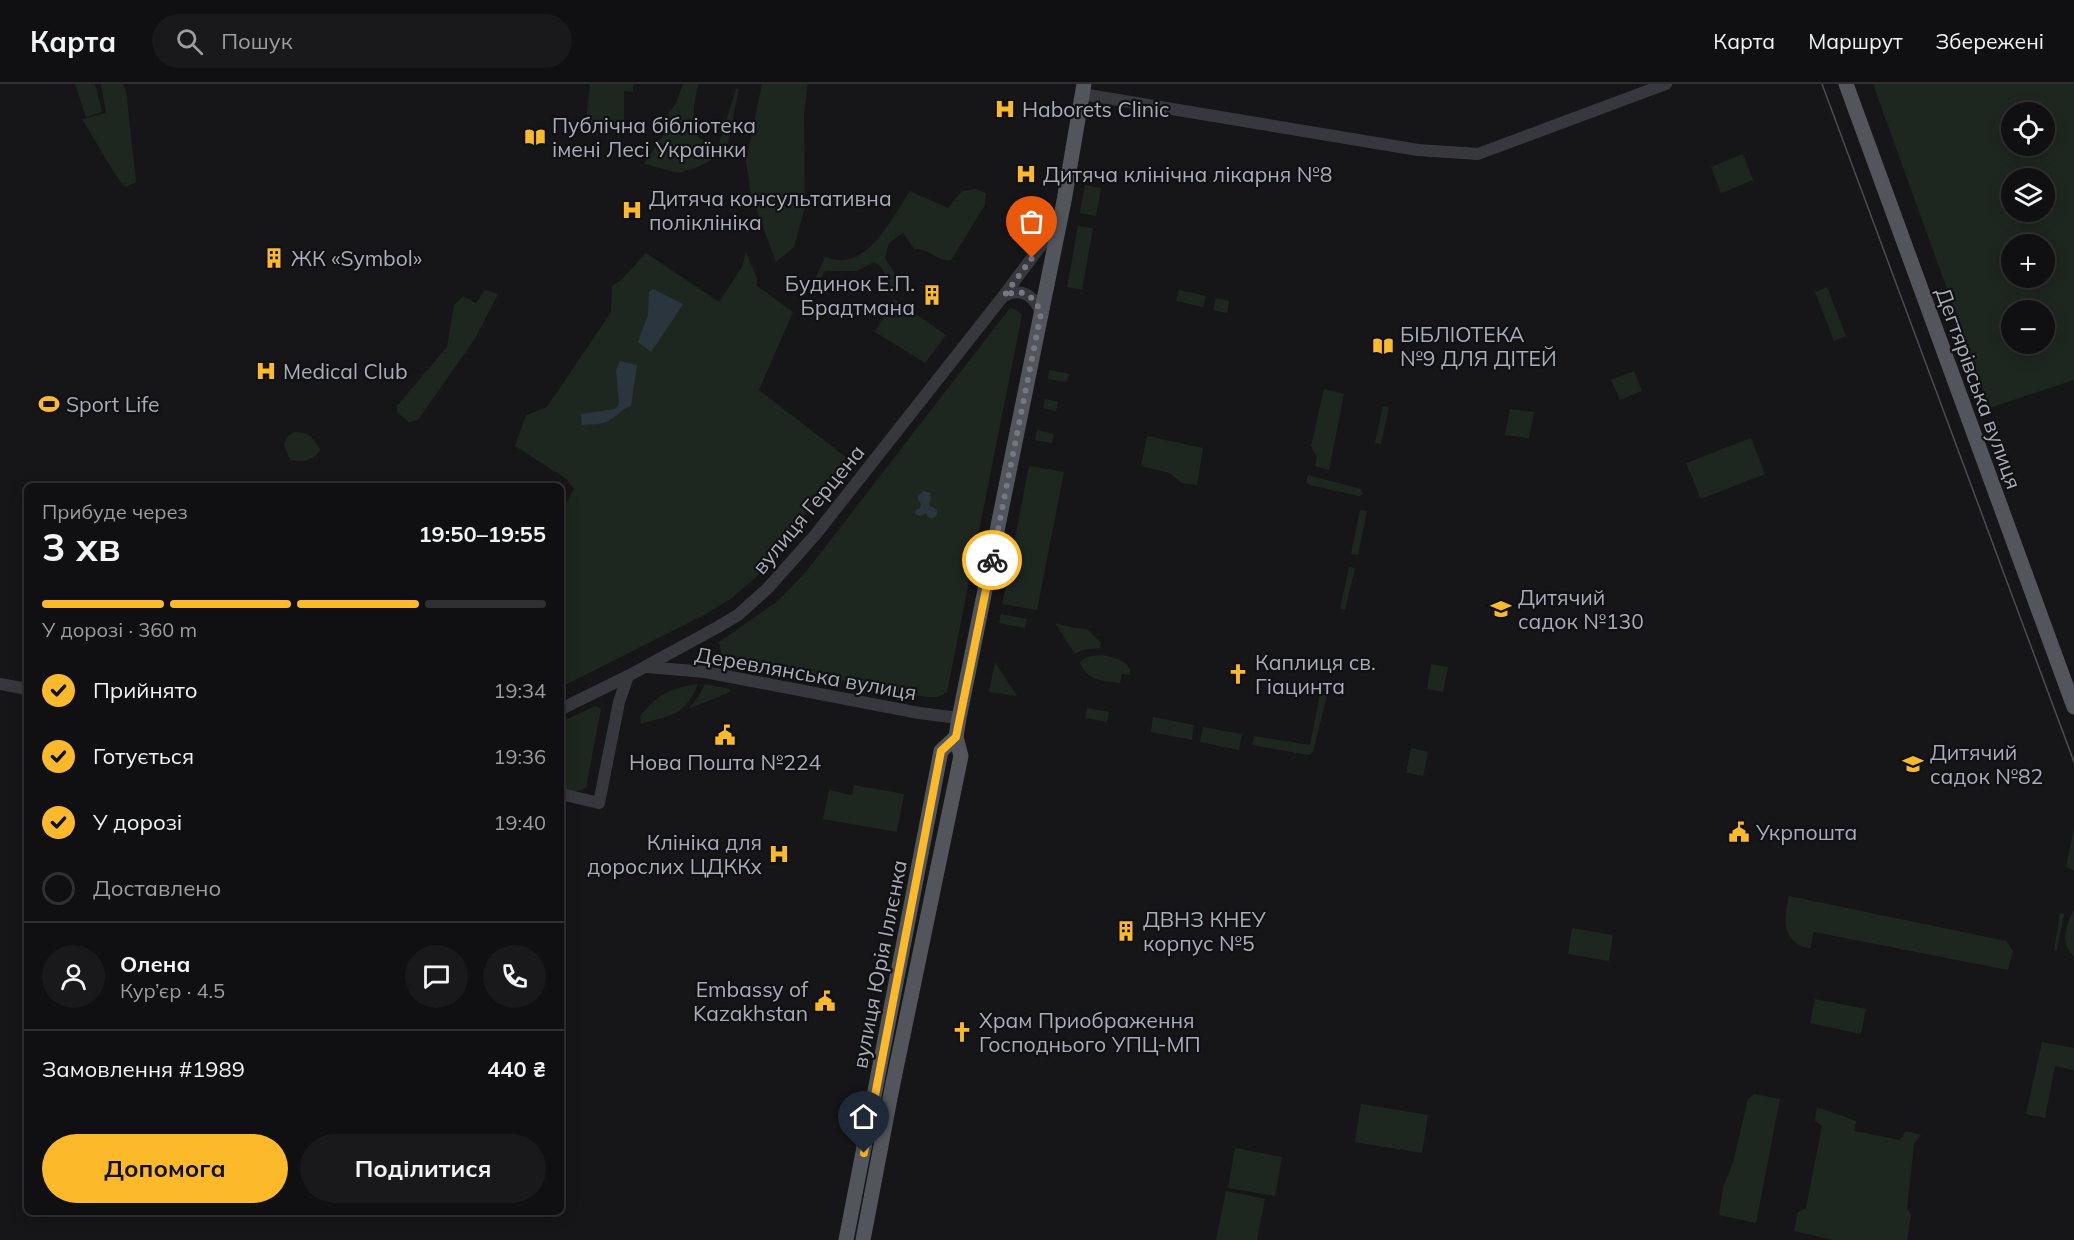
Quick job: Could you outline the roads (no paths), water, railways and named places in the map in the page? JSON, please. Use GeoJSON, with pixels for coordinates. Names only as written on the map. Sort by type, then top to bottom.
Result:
{"type":"FeatureCollection","features":[{"type":"Feature","properties":{"kind":"main road","name":"Дегтярівська вулиця"},"geometry":{"type":"LineString","coordinates":[[1846,84],[2074,707]]}},
{"type":"Feature","properties":{"kind":"main road","name":"вулиця Юрія Іллєнка"},"geometry":{"type":"LineString","coordinates":[[863,1240],[961,756],[956,737],[959,718],[1060,221],[1083,89]]}},
{"type":"Feature","properties":{"kind":"main road","name":"вулиця Юрія Іллєнка"},"geometry":{"type":"LineString","coordinates":[[846,1240],[941,751],[956,737]]}},
{"type":"Feature","properties":{"kind":"street"},"geometry":{"type":"LineString","coordinates":[[1083,89],[1418,150],[1478,154],[1666,84]]}},
{"type":"Feature","properties":{"kind":"street","name":"вулиця Герцена"},"geometry":{"type":"LineString","coordinates":[[564,708],[646,667],[738,615],[768,588],[816,534],[1004,296],[1060,221]]}},
{"type":"Feature","properties":{"kind":"street"},"geometry":{"type":"LineString","coordinates":[[1004,296],[1023,292],[1035,300],[1041,313]]}},
{"type":"Feature","properties":{"kind":"street","name":"Деревлянська вулиця"},"geometry":{"type":"LineString","coordinates":[[646,667],[705,672],[919,713],[959,718]]}},
{"type":"Feature","properties":{"kind":"street"},"geometry":{"type":"LineString","coordinates":[[564,795],[599,803],[619,702],[628,676]]}},
{"type":"Feature","properties":{"kind":"street"},"geometry":{"type":"LineString","coordinates":[[0,684],[24,688]]}},
{"type":"Feature","properties":{"kind":"tram line"},"geometry":{"type":"LineString","coordinates":[[1822,84],[2074,762]]}},
{"type":"Feature","properties":{"kind":"place","name":"Haborets Clinic"},"geometry":{"type":"Point","coordinates":[1005,109]}},
{"type":"Feature","properties":{"kind":"place","name":"Публічна бібліотека імені Лесі Українки"},"geometry":{"type":"Point","coordinates":[535,137]}},
{"type":"Feature","properties":{"kind":"place","name":"Дитяча клінічна лікарня №8"},"geometry":{"type":"Point","coordinates":[1026,174]}},
{"type":"Feature","properties":{"kind":"place","name":"Дитяча консультативна поліклініка"},"geometry":{"type":"Point","coordinates":[632,210]}},
{"type":"Feature","properties":{"kind":"place","name":"ЖК «Symbol»"},"geometry":{"type":"Point","coordinates":[274,258]}},
{"type":"Feature","properties":{"kind":"place","name":"Будинок Е.П. Брадтмана"},"geometry":{"type":"Point","coordinates":[932,295]}},
{"type":"Feature","properties":{"kind":"place","name":"БІБЛІОТЕКА №9 ДЛЯ ДІТЕЙ"},"geometry":{"type":"Point","coordinates":[1383,346]}},
{"type":"Feature","properties":{"kind":"place","name":"Medical Club"},"geometry":{"type":"Point","coordinates":[266,371]}},
{"type":"Feature","properties":{"kind":"place","name":"Sport Life"},"geometry":{"type":"Point","coordinates":[49,404]}},
{"type":"Feature","properties":{"kind":"place","name":"Дитячий садок №130"},"geometry":{"type":"Point","coordinates":[1501,609]}},
{"type":"Feature","properties":{"kind":"place","name":"Каплиця св. Гіацинта"},"geometry":{"type":"Point","coordinates":[1238,674]}},
{"type":"Feature","properties":{"kind":"place","name":"Нова Пошта №224"},"geometry":{"type":"Point","coordinates":[725,735]}},
{"type":"Feature","properties":{"kind":"place","name":"Дитячий садок №82"},"geometry":{"type":"Point","coordinates":[1913,764]}},
{"type":"Feature","properties":{"kind":"place","name":"Укрпошта"},"geometry":{"type":"Point","coordinates":[1739,832]}},
{"type":"Feature","properties":{"kind":"place","name":"Клініка для дорослих ЦДККх"},"geometry":{"type":"Point","coordinates":[779,854]}},
{"type":"Feature","properties":{"kind":"place","name":"ДВНЗ КНЕУ корпус №5"},"geometry":{"type":"Point","coordinates":[1126,931]}},
{"type":"Feature","properties":{"kind":"place","name":"Embassy of Kazakhstan"},"geometry":{"type":"Point","coordinates":[825,1001]}},
{"type":"Feature","properties":{"kind":"place","name":"Храм Приображення Господнього УПЦ-МП"},"geometry":{"type":"Point","coordinates":[962,1032]}}]}
